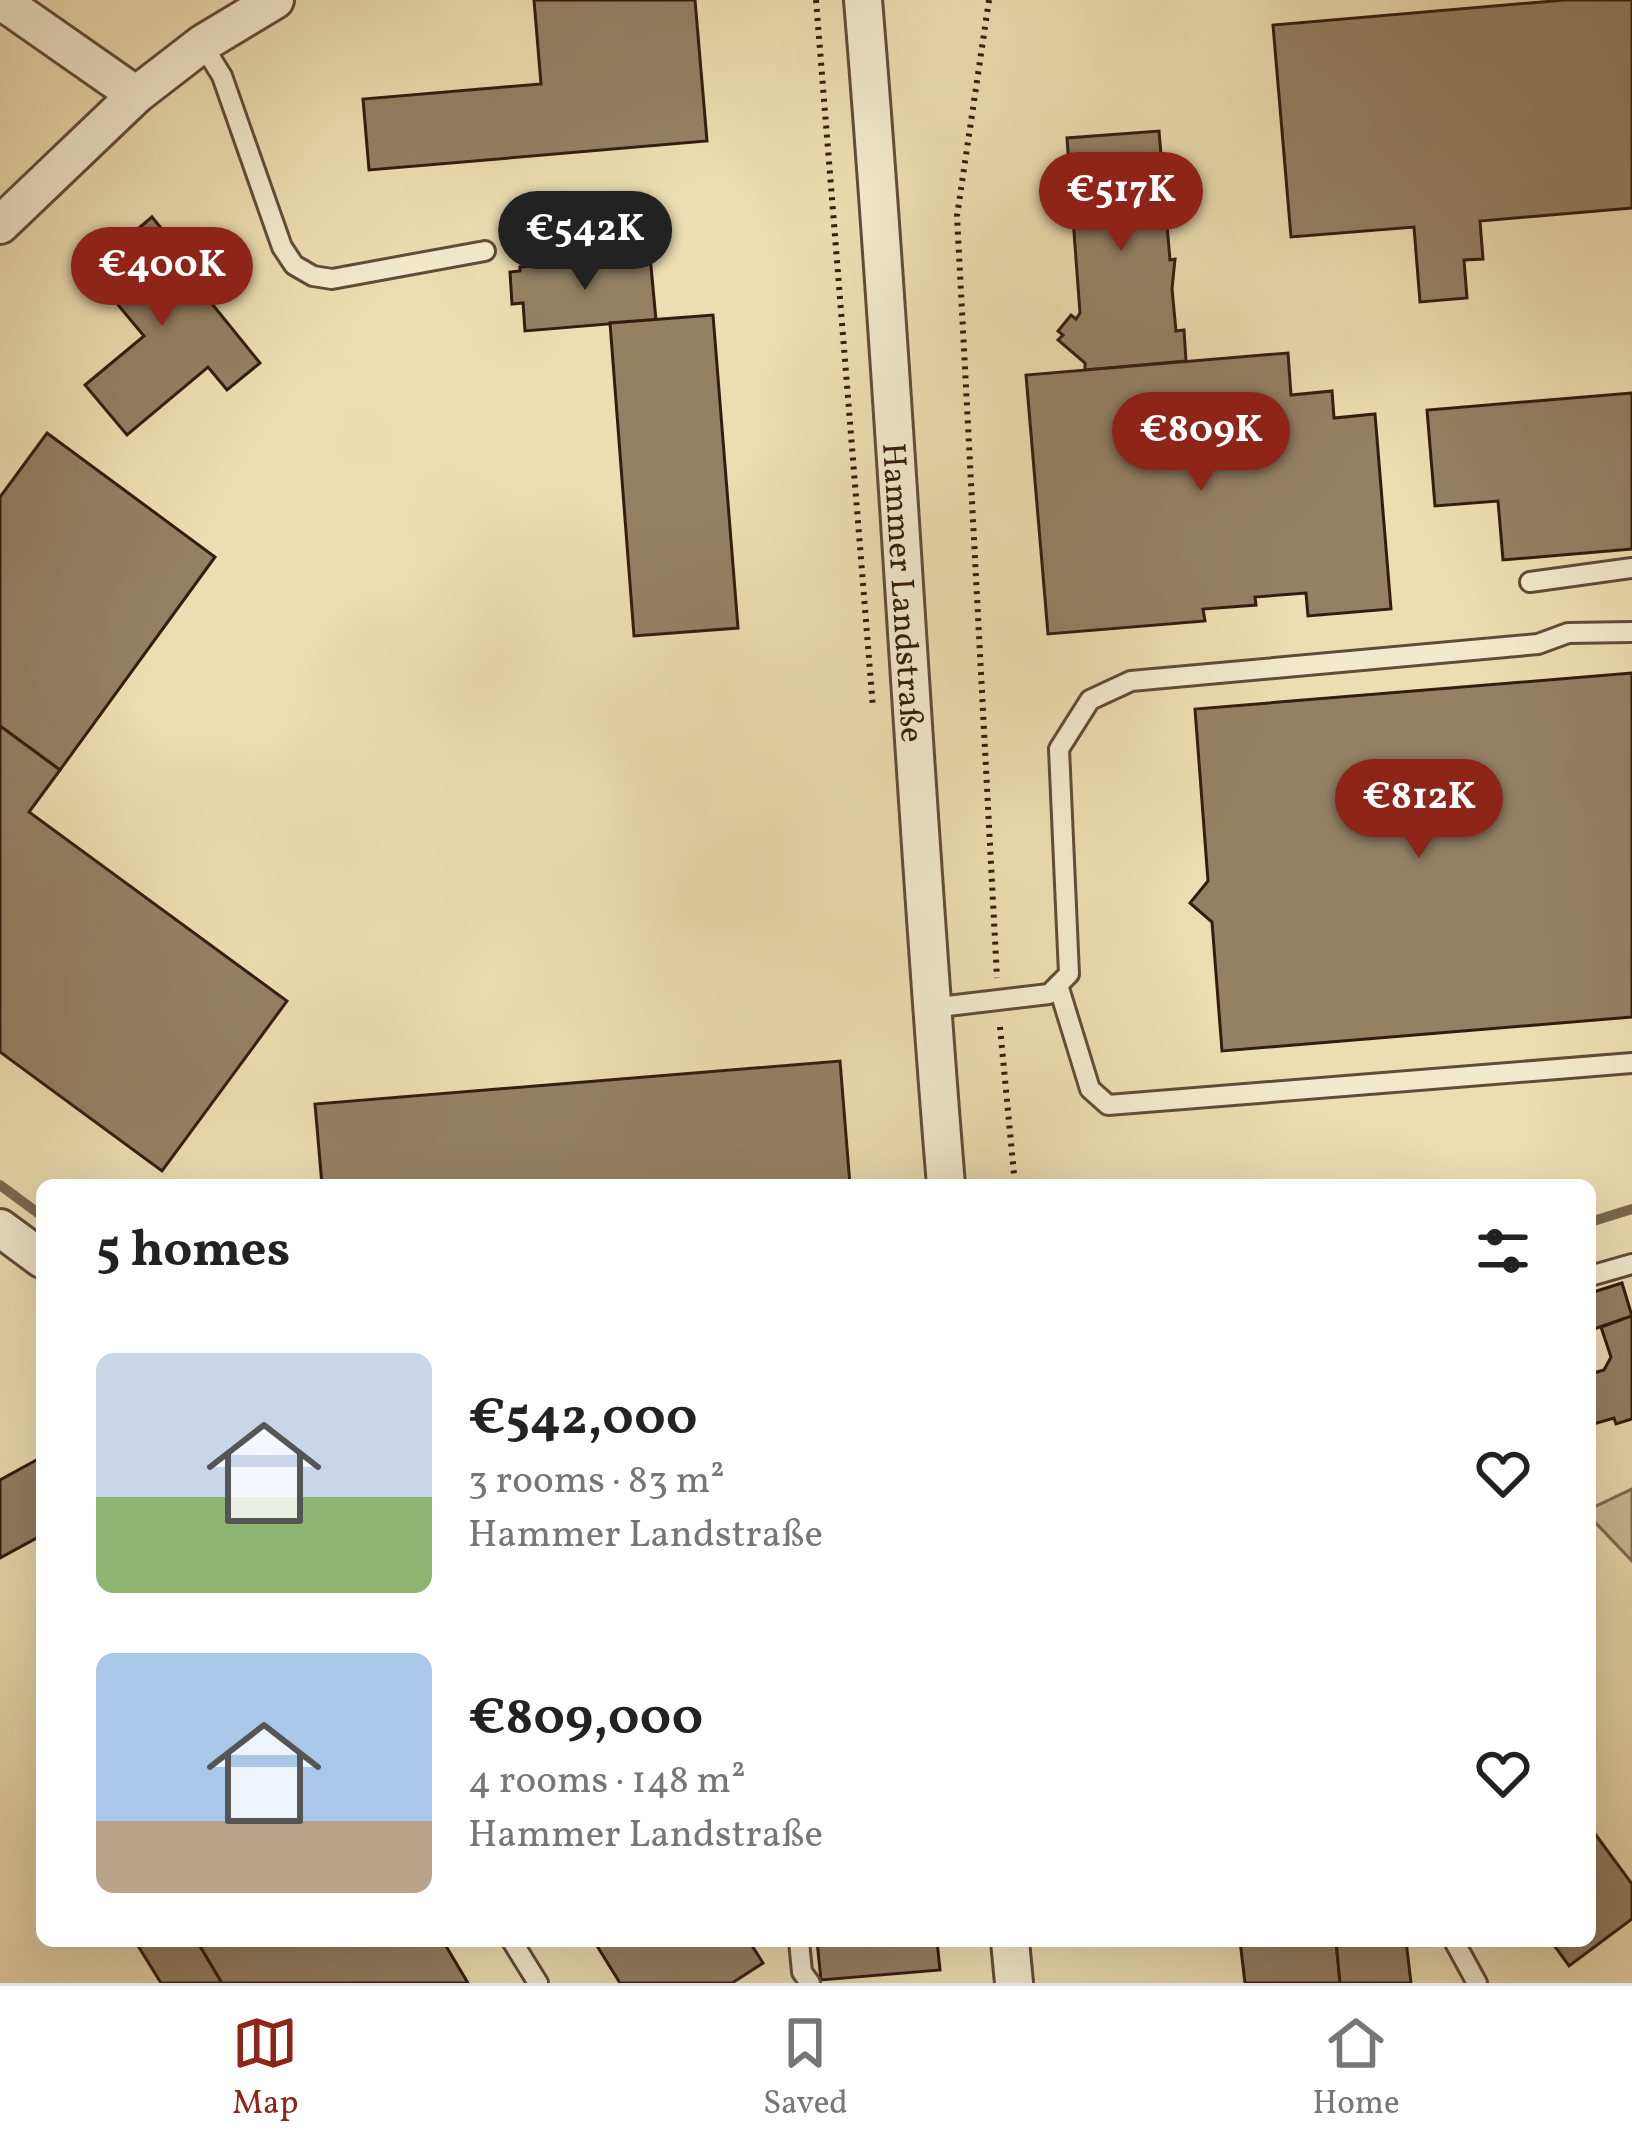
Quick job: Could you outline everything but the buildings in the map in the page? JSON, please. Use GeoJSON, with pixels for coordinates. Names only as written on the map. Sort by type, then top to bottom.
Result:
{"type":"FeatureCollection","features":[{"type":"Feature","properties":{"kind":"street"},"geometry":{"type":"LineString","coordinates":[[0,0],[136,95]]}},
{"type":"Feature","properties":{"kind":"street"},"geometry":{"type":"LineString","coordinates":[[0,225],[136,95],[202,44],[274,0]]}},
{"type":"Feature","properties":{"kind":"street","name":"Hammer Landstraße"},"geometry":{"type":"LineString","coordinates":[[863,0],[945,1179]]}},
{"type":"Feature","properties":{"kind":"street"},"geometry":{"type":"LineString","coordinates":[[0,1228],[36,1255]]}},
{"type":"Feature","properties":{"kind":"street"},"geometry":{"type":"LineString","coordinates":[[1011,1947],[1014,1983]]}},
{"type":"Feature","properties":{"kind":"lane"},"geometry":{"type":"LineString","coordinates":[[202,44],[223,76],[274,227],[294,265],[313,276],[332,279],[485,251]]}},
{"type":"Feature","properties":{"kind":"lane"},"geometry":{"type":"LineString","coordinates":[[1530,582],[1632,568]]}},
{"type":"Feature","properties":{"kind":"lane"},"geometry":{"type":"LineString","coordinates":[[931,1008],[1049,994],[1070,974],[1059,749],[1090,700],[1131,680],[1538,644],[1568,633],[1632,632]]}},
{"type":"Feature","properties":{"kind":"lane"},"geometry":{"type":"LineString","coordinates":[[1058,986],[1090,1090],[1108,1105],[1632,1063]]}},
{"type":"Feature","properties":{"kind":"lane"},"geometry":{"type":"LineString","coordinates":[[1596,1274],[1632,1264]]}},
{"type":"Feature","properties":{"kind":"lane"},"geometry":{"type":"LineString","coordinates":[[516,1947],[538,1983]]}},
{"type":"Feature","properties":{"kind":"lane"},"geometry":{"type":"LineString","coordinates":[[800,1947],[802,1972],[811,1983]]}},
{"type":"Feature","properties":{"kind":"lane"},"geometry":{"type":"LineString","coordinates":[[1457,1947],[1478,1983]]}},
{"type":"Feature","properties":{"kind":"path"},"geometry":{"type":"LineString","coordinates":[[816,0],[873,711]]}},
{"type":"Feature","properties":{"kind":"path"},"geometry":{"type":"LineString","coordinates":[[989,0],[956,216],[998,1002],[1014,1179]]}},
{"type":"Feature","properties":{"kind":"shaded area"},"geometry":{"type":"Polygon","coordinates":[[[1632,1489],[1632,1561],[1596,1523],[1596,1506],[1632,1489]]]}},
{"type":"Feature","properties":{"kind":"waterway"},"geometry":{"type":"LineString","coordinates":[[0,1185],[36,1212]]}},
{"type":"Feature","properties":{"kind":"waterway"},"geometry":{"type":"LineString","coordinates":[[1596,1220],[1632,1209]]}}]}
